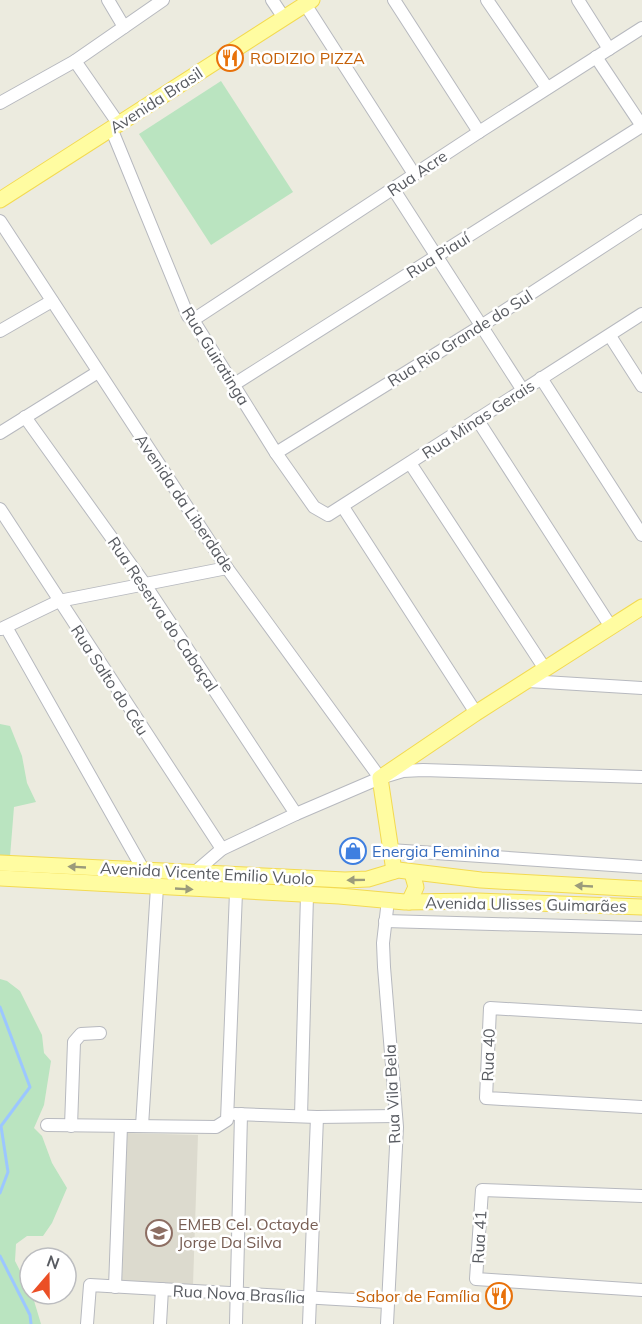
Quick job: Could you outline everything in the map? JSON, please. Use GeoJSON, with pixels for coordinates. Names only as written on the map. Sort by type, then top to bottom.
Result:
{"type":"FeatureCollection","features":[{"type":"Feature","properties":{"kind":"main road","name":"Avenida Brasil"},"geometry":{"type":"LineString","coordinates":[[0,200],[308,2]]}},
{"type":"Feature","properties":{"kind":"main road"},"geometry":{"type":"LineString","coordinates":[[388,900],[385,885],[390,873],[390,850],[380,778],[476,713],[642,607]]}},
{"type":"Feature","properties":{"kind":"main road","name":"Avenida Vicente Emilio Vuolo"},"geometry":{"type":"LineString","coordinates":[[0,863],[345,880],[368,879],[390,873],[412,873]]}},
{"type":"Feature","properties":{"kind":"main road"},"geometry":{"type":"LineString","coordinates":[[410,902],[416,887],[412,873]]}},
{"type":"Feature","properties":{"kind":"main road","name":"Avenida Ulisses Guimarães"},"geometry":{"type":"LineString","coordinates":[[412,873],[482,880],[642,889]]}},
{"type":"Feature","properties":{"kind":"main road","name":"Avenida Vicente Emilio Vuolo"},"geometry":{"type":"LineString","coordinates":[[0,878],[56,879],[410,902]]}},
{"type":"Feature","properties":{"kind":"main road","name":"Avenida Ulisses Guimarães"},"geometry":{"type":"LineString","coordinates":[[410,902],[478,901],[642,907]]}},
{"type":"Feature","properties":{"kind":"street"},"geometry":{"type":"LineString","coordinates":[[108,0],[124,27]]}},
{"type":"Feature","properties":{"kind":"street"},"geometry":{"type":"LineString","coordinates":[[0,103],[75,61],[163,0]]}},
{"type":"Feature","properties":{"kind":"street"},"geometry":{"type":"LineString","coordinates":[[272,0],[284,18]]}},
{"type":"Feature","properties":{"kind":"street"},"geometry":{"type":"LineString","coordinates":[[394,0],[479,132]]}},
{"type":"Feature","properties":{"kind":"street"},"geometry":{"type":"LineString","coordinates":[[487,0],[547,88]]}},
{"type":"Feature","properties":{"kind":"street"},"geometry":{"type":"LineString","coordinates":[[578,0],[609,49]]}},
{"type":"Feature","properties":{"kind":"street"},"geometry":{"type":"LineString","coordinates":[[308,2],[414,174]]}},
{"type":"Feature","properties":{"kind":"street","name":"Rua Acre"},"geometry":{"type":"LineString","coordinates":[[193,320],[414,174],[642,28]]}},
{"type":"Feature","properties":{"kind":"street"},"geometry":{"type":"LineString","coordinates":[[596,57],[642,126]]}},
{"type":"Feature","properties":{"kind":"street","name":"Rua Guiratinga"},"geometry":{"type":"LineString","coordinates":[[75,61],[114,126],[188,316],[193,320],[276,453],[314,507]]}},
{"type":"Feature","properties":{"kind":"street","name":"Rua Piauí"},"geometry":{"type":"LineString","coordinates":[[233,386],[642,126]]}},
{"type":"Feature","properties":{"kind":"street"},"geometry":{"type":"LineString","coordinates":[[393,190],[522,389]]}},
{"type":"Feature","properties":{"kind":"street","name":"Avenida da Liberdade"},"geometry":{"type":"LineString","coordinates":[[0,221],[227,568],[380,778]]}},
{"type":"Feature","properties":{"kind":"street","name":"Rua Rio Grande do Sul"},"geometry":{"type":"LineString","coordinates":[[276,453],[481,326],[642,221]]}},
{"type":"Feature","properties":{"kind":"street"},"geometry":{"type":"LineString","coordinates":[[0,331],[52,301]]}},
{"type":"Feature","properties":{"kind":"street","name":"Rua Minas Gerais"},"geometry":{"type":"LineString","coordinates":[[314,507],[328,515],[343,507],[522,389],[642,314]]}},
{"type":"Feature","properties":{"kind":"street"},"geometry":{"type":"LineString","coordinates":[[610,336],[642,386]]}},
{"type":"Feature","properties":{"kind":"street"},"geometry":{"type":"LineString","coordinates":[[0,433],[98,372]]}},
{"type":"Feature","properties":{"kind":"street"},"geometry":{"type":"LineString","coordinates":[[541,378],[642,535]]}},
{"type":"Feature","properties":{"kind":"street","name":"Rua Reserva do Cabaçal"},"geometry":{"type":"LineString","coordinates":[[24,417],[144,583],[296,814]]}},
{"type":"Feature","properties":{"kind":"street"},"geometry":{"type":"LineString","coordinates":[[477,419],[611,627]]}},
{"type":"Feature","properties":{"kind":"street"},"geometry":{"type":"LineString","coordinates":[[410,463],[545,669]]}},
{"type":"Feature","properties":{"kind":"street"},"geometry":{"type":"LineString","coordinates":[[343,507],[476,713]]}},
{"type":"Feature","properties":{"kind":"street","name":"Rua Salto do Céu"},"geometry":{"type":"LineString","coordinates":[[0,510],[222,849]]}},
{"type":"Feature","properties":{"kind":"street"},"geometry":{"type":"LineString","coordinates":[[144,871],[3,628],[59,601],[227,568]]}},
{"type":"Feature","properties":{"kind":"street"},"geometry":{"type":"LineString","coordinates":[[528,681],[642,688]]}},
{"type":"Feature","properties":{"kind":"street"},"geometry":{"type":"LineString","coordinates":[[194,873],[222,849],[296,814],[380,778],[403,771],[642,777]]}},
{"type":"Feature","properties":{"kind":"street"},"geometry":{"type":"LineString","coordinates":[[390,850],[642,867]]}},
{"type":"Feature","properties":{"kind":"street"},"geometry":{"type":"LineString","coordinates":[[142,1126],[157,887]]}},
{"type":"Feature","properties":{"kind":"street"},"geometry":{"type":"LineString","coordinates":[[47,1125],[216,1127],[227,1120],[236,892]]}},
{"type":"Feature","properties":{"kind":"street"},"geometry":{"type":"LineString","coordinates":[[301,1116],[307,895]]}},
{"type":"Feature","properties":{"kind":"street","name":"Rua Vila Bela"},"geometry":{"type":"LineString","coordinates":[[387,1324],[397,1127],[384,967],[388,900]]}},
{"type":"Feature","properties":{"kind":"street"},"geometry":{"type":"LineString","coordinates":[[385,921],[642,928]]}},
{"type":"Feature","properties":{"kind":"street","name":"Rua 40"},"geometry":{"type":"LineString","coordinates":[[642,1017],[490,1008],[486,1098],[642,1107]]}},
{"type":"Feature","properties":{"kind":"street"},"geometry":{"type":"LineString","coordinates":[[71,1126],[74,1042],[81,1034],[100,1033]]}},
{"type":"Feature","properties":{"kind":"street"},"geometry":{"type":"LineString","coordinates":[[227,1113],[317,1117],[396,1116]]}},
{"type":"Feature","properties":{"kind":"street"},"geometry":{"type":"LineString","coordinates":[[237,1324],[241,1114]]}},
{"type":"Feature","properties":{"kind":"street"},"geometry":{"type":"LineString","coordinates":[[309,1324],[317,1117]]}},
{"type":"Feature","properties":{"kind":"street"},"geometry":{"type":"LineString","coordinates":[[115,1287],[121,1126]]}},
{"type":"Feature","properties":{"kind":"street","name":"Rua 41"},"geometry":{"type":"LineString","coordinates":[[642,1196],[482,1190],[476,1279],[642,1290]]}},
{"type":"Feature","properties":{"kind":"street","name":"Rua Nova Brasília"},"geometry":{"type":"LineString","coordinates":[[87,1324],[90,1285],[388,1302]]}},
{"type":"Feature","properties":{"kind":"street"},"geometry":{"type":"LineString","coordinates":[[160,1324],[162,1289]]}},
{"type":"Feature","properties":{"kind":"shaded area","name":"EMEB Cel. Octayde Jorge Da Silva"},"geometry":{"type":"Polygon","coordinates":[[[127,1133],[198,1135],[193,1285],[122,1281],[127,1133]]]}},
{"type":"Feature","properties":{"kind":"green space"},"geometry":{"type":"Polygon","coordinates":[[[221,81],[293,192],[211,245],[139,134],[221,81]]]}},
{"type":"Feature","properties":{"kind":"green space"},"geometry":{"type":"Polygon","coordinates":[[[0,724],[10,726],[22,756],[27,783],[36,802],[14,807],[10,857],[0,857],[0,724]]]}},
{"type":"Feature","properties":{"kind":"green space"},"geometry":{"type":"Polygon","coordinates":[[[0,979],[7,981],[20,991],[42,1035],[44,1053],[51,1061],[44,1105],[34,1128],[42,1136],[52,1163],[67,1188],[52,1223],[43,1236],[27,1236],[16,1244],[18,1306],[36,1306],[41,1324],[0,1324],[0,979]]]}},
{"type":"Feature","properties":{"kind":"waterway"},"geometry":{"type":"LineString","coordinates":[[0,1007],[30,1087],[1,1126],[8,1172],[0,1193]]}},
{"type":"Feature","properties":{"kind":"waterway"},"geometry":{"type":"LineString","coordinates":[[0,1256],[30,1315],[31,1324]]}},
{"type":"Feature","properties":{"kind":"place","name":"RODIZIO PIZZA"},"geometry":{"type":"Point","coordinates":[230,58]}},
{"type":"Feature","properties":{"kind":"place","name":"Energia Feminina"},"geometry":{"type":"Point","coordinates":[353,851]}},
{"type":"Feature","properties":{"kind":"place","name":"EMEB Cel. Octayde Jorge Da Silva"},"geometry":{"type":"Point","coordinates":[159,1233]}},
{"type":"Feature","properties":{"kind":"place","name":"Sabor de Família"},"geometry":{"type":"Point","coordinates":[499,1296]}}]}
